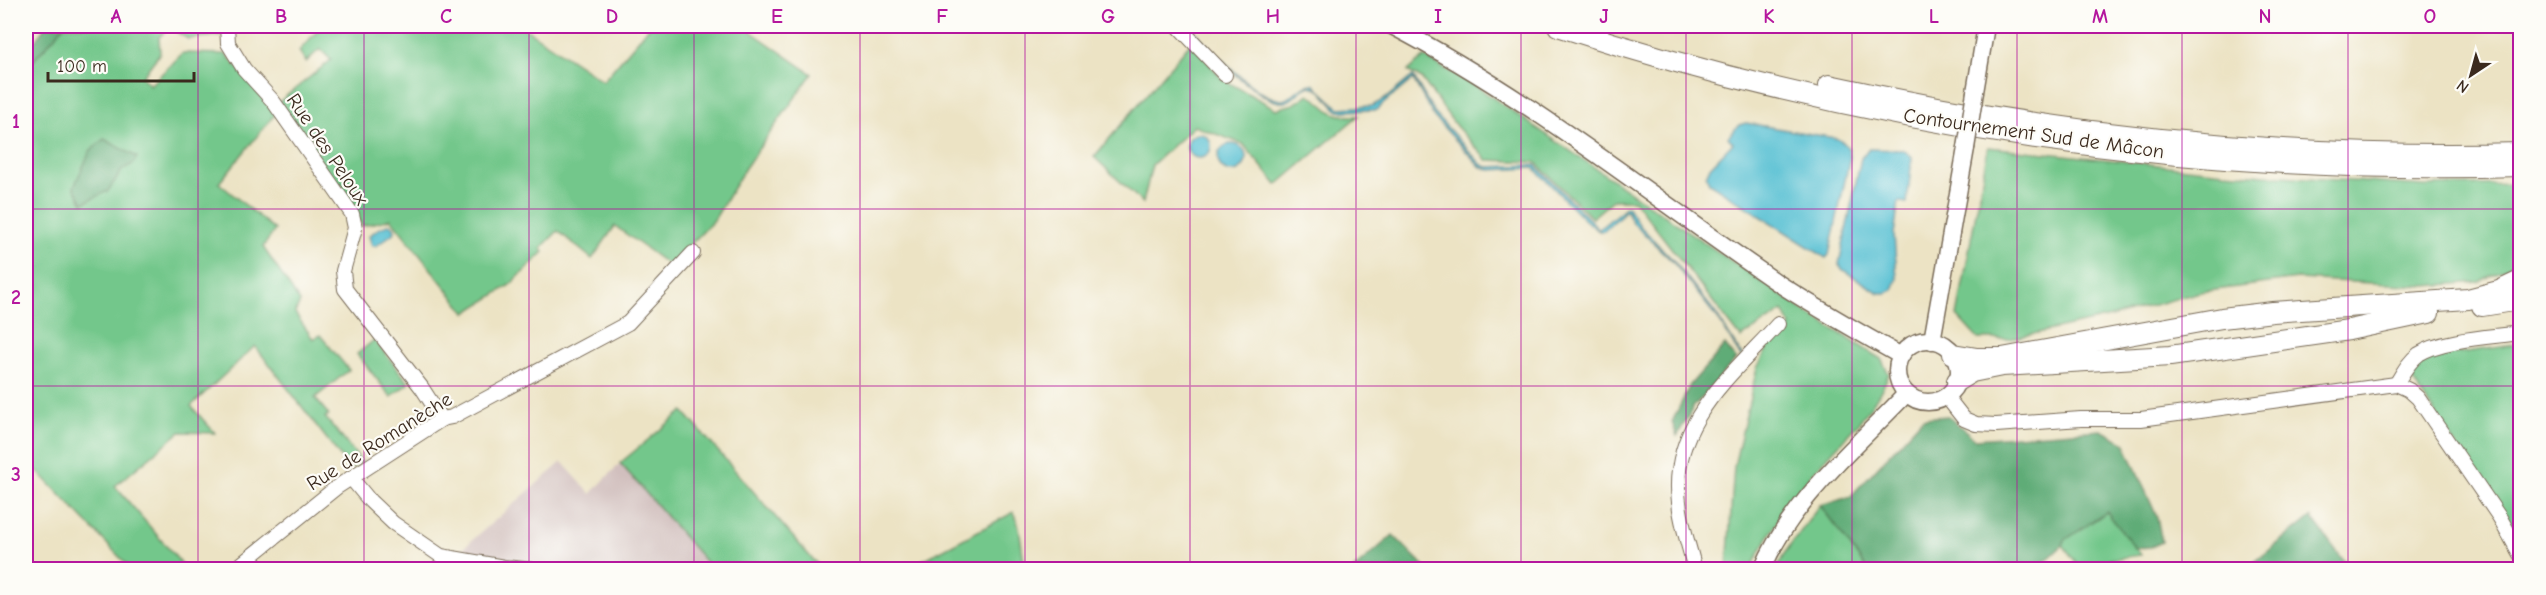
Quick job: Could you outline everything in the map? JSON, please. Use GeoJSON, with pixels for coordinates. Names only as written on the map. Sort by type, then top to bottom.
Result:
{"type":"FeatureCollection","features":[{"type":"Feature","properties":{"kind":"highway","name":"Contournement Sud de Mâcon"},"geometry":{"type":"LineString","coordinates":[[1558,26],[1770,85],[1966,127],[2113,147],[2243,160],[2393,167],[2520,166]]}},
{"type":"Feature","properties":{"kind":"highway","name":"Contournement Sud de Mâcon"},"geometry":{"type":"LineString","coordinates":[[1603,26],[1791,77],[1965,112],[2032,122],[2181,141],[2293,149],[2414,153],[2520,153]]}},
{"type":"Feature","properties":{"kind":"highway"},"geometry":{"type":"LineString","coordinates":[[1953,354],[1977,358],[2002,358],[2232,316],[2460,300],[2499,291],[2520,281]]}},
{"type":"Feature","properties":{"kind":"highway"},"geometry":{"type":"LineString","coordinates":[[1952,389],[1972,372],[2002,366],[2170,356],[2349,330],[2438,310],[2520,300]]}},
{"type":"Feature","properties":{"kind":"main road"},"geometry":{"type":"LineString","coordinates":[[1392,26],[1443,52],[1508,91],[1778,283],[1901,356]]}},
{"type":"Feature","properties":{"kind":"main road"},"geometry":{"type":"LineString","coordinates":[[1932,341],[1986,26]]}},
{"type":"Feature","properties":{"kind":"main road"},"geometry":{"type":"LineString","coordinates":[[1932,341],[1940,343],[1953,354],[1958,370],[1952,389],[1926,402],[1906,394],[1898,380],[1897,371],[1901,356],[1914,344],[1932,341]]}},
{"type":"Feature","properties":{"kind":"main road"},"geometry":{"type":"LineString","coordinates":[[1762,570],[1788,523],[1804,502],[1906,394]]}},
{"type":"Feature","properties":{"kind":"street","name":"Rue des Peloux"},"geometry":{"type":"LineString","coordinates":[[226,26],[228,43],[244,69],[273,101],[352,214],[355,228],[344,272],[345,289],[422,388],[442,419]]}},
{"type":"Feature","properties":{"kind":"street"},"geometry":{"type":"LineString","coordinates":[[1178,26],[1225,75]]}},
{"type":"Feature","properties":{"kind":"street","name":"Rue de Romanèche"},"geometry":{"type":"LineString","coordinates":[[234,570],[250,564],[351,478],[442,419],[452,417],[628,323],[693,253]]}},
{"type":"Feature","properties":{"kind":"street"},"geometry":{"type":"LineString","coordinates":[[1695,570],[1679,503],[1679,458],[1704,405],[1778,324]]}},
{"type":"Feature","properties":{"kind":"street"},"geometry":{"type":"LineString","coordinates":[[2396,384],[2408,364],[2421,353],[2445,345],[2520,333]]}},
{"type":"Feature","properties":{"kind":"street"},"geometry":{"type":"LineString","coordinates":[[1952,389],[1964,420],[1976,424],[1996,425],[2081,419],[2141,418],[2396,384],[2409,390],[2418,398],[2500,518],[2520,554]]}},
{"type":"Feature","properties":{"kind":"street"},"geometry":{"type":"LineString","coordinates":[[351,478],[370,501],[393,522],[441,556],[534,570]]}},
{"type":"Feature","properties":{"kind":"shaded area"},"geometry":{"type":"Polygon","coordinates":[[[562,462],[591,494],[620,463],[712,569],[582,570],[515,565],[454,556],[562,462]]]}},
{"type":"Feature","properties":{"kind":"green space"},"geometry":{"type":"Polygon","coordinates":[[[46,26],[64,26],[26,69],[26,53],[46,26]]]}},
{"type":"Feature","properties":{"kind":"green space"},"geometry":{"type":"Polygon","coordinates":[[[64,26],[220,26],[223,35],[188,39],[170,28],[159,37],[160,53],[142,77],[150,85],[183,53],[226,54],[276,113],[219,183],[275,230],[263,247],[300,302],[295,313],[313,339],[320,335],[349,370],[315,398],[329,415],[325,417],[362,462],[350,469],[255,346],[191,406],[215,433],[180,432],[115,486],[186,569],[131,569],[26,461],[26,267],[34,253],[26,247],[26,69],[64,26]]]}},
{"type":"Feature","properties":{"kind":"green space"},"geometry":{"type":"Polygon","coordinates":[[[316,26],[521,26],[603,81],[650,26],[743,26],[812,74],[745,168],[714,220],[670,266],[615,226],[592,259],[558,231],[541,248],[544,252],[510,285],[466,313],[391,219],[362,226],[279,102],[331,60],[320,49],[306,62],[299,51],[319,29],[316,26]]]}},
{"type":"Feature","properties":{"kind":"green space"},"geometry":{"type":"Polygon","coordinates":[[[1191,42],[1222,79],[1276,109],[1294,104],[1309,94],[1334,113],[1358,116],[1277,185],[1243,144],[1194,126],[1152,165],[1143,203],[1094,157],[1191,42]]]}},
{"type":"Feature","properties":{"kind":"green space"},"geometry":{"type":"Polygon","coordinates":[[[1424,57],[1474,85],[1806,312],[1881,359],[1889,374],[1873,404],[1799,491],[1776,523],[1751,569],[1727,569],[1734,466],[1757,368],[1775,335],[1791,326],[1783,311],[1741,338],[1634,200],[1613,200],[1592,218],[1535,162],[1487,160],[1456,126],[1422,79],[1408,71],[1424,57]]]}},
{"type":"Feature","properties":{"kind":"green space"},"geometry":{"type":"Polygon","coordinates":[[[104,139],[137,157],[133,164],[123,169],[108,191],[83,203],[74,187],[90,151],[104,139]]]}},
{"type":"Feature","properties":{"kind":"green space"},"geometry":{"type":"Polygon","coordinates":[[[1988,147],[2224,172],[2425,186],[2520,184],[2520,261],[2479,282],[2426,286],[2298,279],[2200,292],[2111,317],[2010,339],[1978,339],[1957,316],[1988,147]]]}},
{"type":"Feature","properties":{"kind":"green space"},"geometry":{"type":"Polygon","coordinates":[[[374,340],[409,383],[391,397],[357,354],[374,340]]]}},
{"type":"Feature","properties":{"kind":"green space"},"geometry":{"type":"Polygon","coordinates":[[[2520,344],[2520,543],[2408,373],[2421,362],[2433,357],[2520,344]]]}},
{"type":"Feature","properties":{"kind":"green space"},"geometry":{"type":"Polygon","coordinates":[[[1725,345],[1736,359],[1694,406],[1677,436],[1672,422],[1690,385],[1725,345]]]}},
{"type":"Feature","properties":{"kind":"green space"},"geometry":{"type":"Polygon","coordinates":[[[683,411],[821,569],[712,569],[620,463],[683,411]]]}},
{"type":"Feature","properties":{"kind":"green space"},"geometry":{"type":"Polygon","coordinates":[[[1948,416],[1975,439],[2101,430],[2124,442],[2157,517],[2162,542],[2151,547],[2135,548],[2107,512],[2065,540],[2063,545],[2037,569],[1867,569],[1820,505],[1850,497],[1923,418],[1948,416]]]}},
{"type":"Feature","properties":{"kind":"green space"},"geometry":{"type":"Polygon","coordinates":[[[1820,505],[1867,569],[1777,570],[1784,554],[1820,505]]]}},
{"type":"Feature","properties":{"kind":"green space"},"geometry":{"type":"Polygon","coordinates":[[[2107,511],[2141,555],[2098,561],[2081,569],[2063,545],[2065,540],[2107,511]]]}},
{"type":"Feature","properties":{"kind":"green space"},"geometry":{"type":"Polygon","coordinates":[[[1014,512],[1019,527],[1025,569],[906,569],[1014,512]]]}},
{"type":"Feature","properties":{"kind":"green space"},"geometry":{"type":"Polygon","coordinates":[[[2311,517],[2350,569],[2246,569],[2311,517]]]}},
{"type":"Feature","properties":{"kind":"green space"},"geometry":{"type":"Polygon","coordinates":[[[1393,535],[1425,567],[1422,570],[1354,569],[1393,535]]]}},
{"type":"Feature","properties":{"kind":"green space"},"geometry":{"type":"Polygon","coordinates":[[[2139,562],[2144,569],[2095,570],[2098,568],[2139,562]]]}},
{"type":"Feature","properties":{"kind":"water"},"geometry":{"type":"Polygon","coordinates":[[[1185,26],[1196,33],[1240,77],[1271,97],[1285,100],[1304,87],[1313,84],[1320,91],[1311,86],[1307,87],[1284,102],[1261,94],[1232,72],[1185,26]]]}},
{"type":"Feature","properties":{"kind":"water"},"geometry":{"type":"Polygon","coordinates":[[[1413,76],[1435,114],[1481,164],[1487,167],[1535,165],[1599,229],[1627,206],[1640,226],[1673,260],[1714,311],[1742,355],[1741,357],[1721,323],[1673,262],[1633,223],[1626,210],[1604,231],[1599,231],[1585,220],[1534,168],[1489,170],[1481,167],[1434,117],[1413,79],[1376,110],[1338,111],[1323,93],[1339,108],[1372,106],[1385,99],[1413,76]]]}},
{"type":"Feature","properties":{"kind":"water"},"geometry":{"type":"Polygon","coordinates":[[[1746,123],[1835,138],[1844,143],[1849,150],[1850,157],[1829,255],[1826,258],[1709,183],[1706,176],[1710,167],[1733,143],[1728,137],[1739,125],[1746,123]]]}},
{"type":"Feature","properties":{"kind":"water"},"geometry":{"type":"Polygon","coordinates":[[[1199,134],[1208,137],[1211,146],[1208,155],[1199,158],[1190,155],[1187,146],[1190,137],[1199,134]]]}},
{"type":"Feature","properties":{"kind":"water"},"geometry":{"type":"Polygon","coordinates":[[[1232,144],[1242,148],[1246,158],[1242,168],[1232,172],[1222,168],[1218,158],[1222,148],[1232,144]]]}},
{"type":"Feature","properties":{"kind":"water"},"geometry":{"type":"Polygon","coordinates":[[[1868,149],[1904,150],[1912,158],[1907,203],[1899,202],[1894,234],[1897,279],[1893,290],[1886,293],[1879,293],[1843,270],[1839,264],[1861,158],[1868,149]]]}},
{"type":"Feature","properties":{"kind":"water"},"geometry":{"type":"Polygon","coordinates":[[[390,224],[394,227],[395,232],[376,246],[372,246],[369,236],[390,224]]]}}]}
